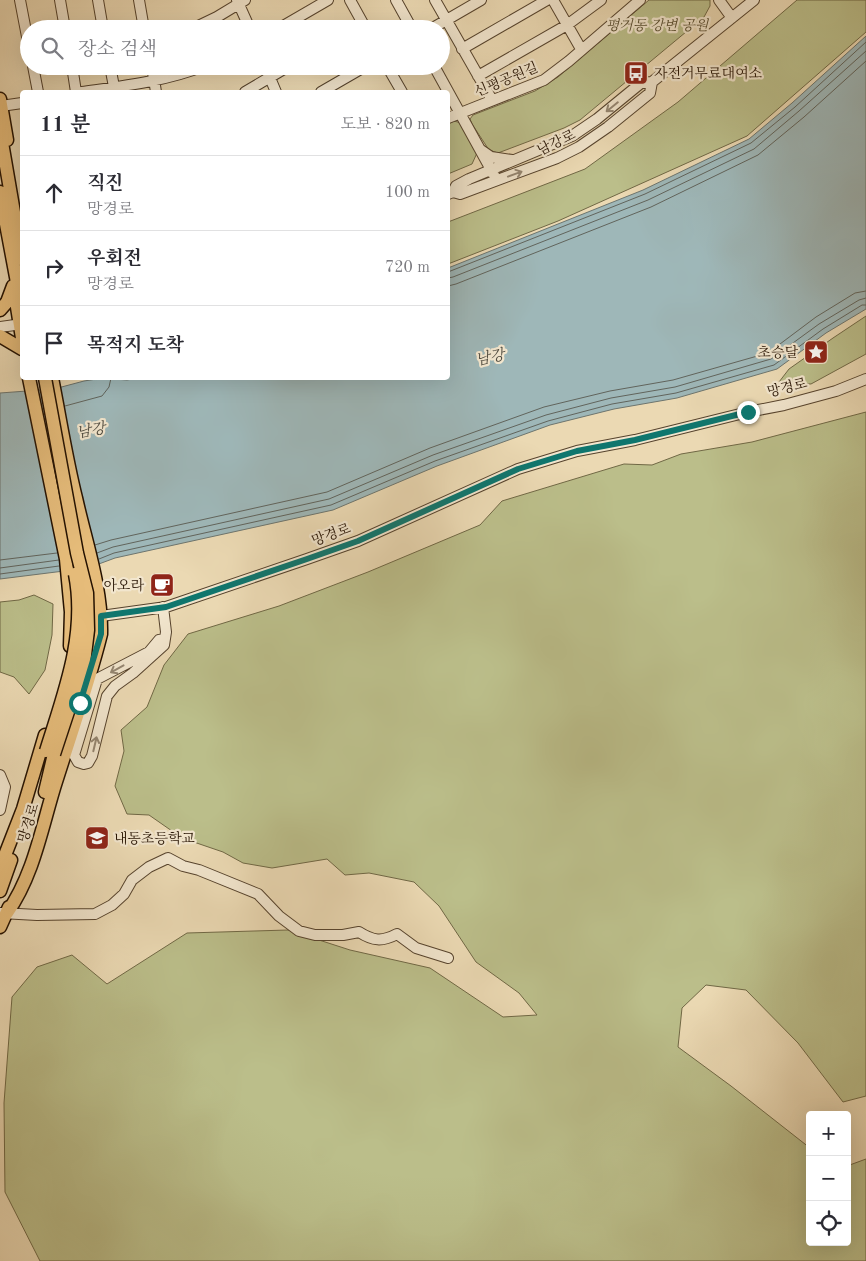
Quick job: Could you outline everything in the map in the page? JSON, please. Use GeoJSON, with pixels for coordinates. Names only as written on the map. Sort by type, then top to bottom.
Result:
{"type":"FeatureCollection","features":[{"type":"Feature","properties":{"kind":"main road"},"geometry":{"type":"LineString","coordinates":[[1,102],[12,229],[13,286],[20,316]]}},
{"type":"Feature","properties":{"kind":"main road"},"geometry":{"type":"LineString","coordinates":[[0,131],[20,294]]}},
{"type":"Feature","properties":{"kind":"main road"},"geometry":{"type":"LineString","coordinates":[[0,192],[20,253]]}},
{"type":"Feature","properties":{"kind":"main road"},"geometry":{"type":"LineString","coordinates":[[0,310],[7,302],[13,286]]}},
{"type":"Feature","properties":{"kind":"main road"},"geometry":{"type":"LineString","coordinates":[[0,336],[20,348]]}},
{"type":"Feature","properties":{"kind":"main road"},"geometry":{"type":"LineString","coordinates":[[0,868],[23,809],[66,668],[70,645],[71,612],[66,559],[29,380]]}},
{"type":"Feature","properties":{"kind":"main road"},"geometry":{"type":"LineString","coordinates":[[0,927],[34,831],[50,753],[73,664],[79,623],[77,583],[36,380]]}},
{"type":"Feature","properties":{"kind":"main road"},"geometry":{"type":"LineString","coordinates":[[0,891],[84,663],[88,630],[87,593],[77,553],[45,380]]}},
{"type":"Feature","properties":{"kind":"main road"},"geometry":{"type":"LineString","coordinates":[[52,380],[68,468],[97,587],[101,616],[71,612]]}},
{"type":"Feature","properties":{"kind":"main road","name":"망경로"},"geometry":{"type":"LineString","coordinates":[[4,913],[19,896],[41,838],[96,656],[101,634],[101,616]]}},
{"type":"Feature","properties":{"kind":"street"},"geometry":{"type":"LineString","coordinates":[[20,0],[24,20]]}},
{"type":"Feature","properties":{"kind":"street"},"geometry":{"type":"LineString","coordinates":[[60,0],[63,20]]}},
{"type":"Feature","properties":{"kind":"street"},"geometry":{"type":"LineString","coordinates":[[98,0],[102,20]]}},
{"type":"Feature","properties":{"kind":"street"},"geometry":{"type":"LineString","coordinates":[[140,0],[143,20]]}},
{"type":"Feature","properties":{"kind":"street"},"geometry":{"type":"LineString","coordinates":[[294,20],[328,0]]}},
{"type":"Feature","properties":{"kind":"street"},"geometry":{"type":"LineString","coordinates":[[350,0],[358,20]]}},
{"type":"Feature","properties":{"kind":"street"},"geometry":{"type":"LineString","coordinates":[[396,0],[407,20]]}},
{"type":"Feature","properties":{"kind":"street"},"geometry":{"type":"LineString","coordinates":[[435,0],[446,20],[481,0]]}},
{"type":"Feature","properties":{"kind":"street"},"geometry":{"type":"LineString","coordinates":[[462,49],[547,0]]}},
{"type":"Feature","properties":{"kind":"street"},"geometry":{"type":"LineString","coordinates":[[552,0],[581,49]]}},
{"type":"Feature","properties":{"kind":"street"},"geometry":{"type":"LineString","coordinates":[[478,76],[567,25],[601,0]]}},
{"type":"Feature","properties":{"kind":"street","name":"신평공원길"},"geometry":{"type":"LineString","coordinates":[[450,117],[544,80],[640,0]]}},
{"type":"Feature","properties":{"kind":"street"},"geometry":{"type":"LineString","coordinates":[[719,0],[732,18]]}},
{"type":"Feature","properties":{"kind":"street","name":"남강로"},"geometry":{"type":"LineString","coordinates":[[450,193],[456,186],[468,180],[572,136],[598,119],[641,83],[652,82],[754,0]]}},
{"type":"Feature","properties":{"kind":"street"},"geometry":{"type":"LineString","coordinates":[[209,20],[240,1],[247,20]]}},
{"type":"Feature","properties":{"kind":"street"},"geometry":{"type":"LineString","coordinates":[[450,27],[492,100]]}},
{"type":"Feature","properties":{"kind":"street"},"geometry":{"type":"LineString","coordinates":[[35,75],[38,90]]}},
{"type":"Feature","properties":{"kind":"street"},"geometry":{"type":"LineString","coordinates":[[73,75],[76,90]]}},
{"type":"Feature","properties":{"kind":"street"},"geometry":{"type":"LineString","coordinates":[[112,75],[114,90],[175,75]]}},
{"type":"Feature","properties":{"kind":"street"},"geometry":{"type":"LineString","coordinates":[[153,75],[156,90]]}},
{"type":"Feature","properties":{"kind":"street"},"geometry":{"type":"LineString","coordinates":[[268,75],[275,90]]}},
{"type":"Feature","properties":{"kind":"street"},"geometry":{"type":"LineString","coordinates":[[249,90],[276,75]]}},
{"type":"Feature","properties":{"kind":"street"},"geometry":{"type":"LineString","coordinates":[[324,90],[350,75]]}},
{"type":"Feature","properties":{"kind":"street"},"geometry":{"type":"LineString","coordinates":[[392,75],[401,90]]}},
{"type":"Feature","properties":{"kind":"street"},"geometry":{"type":"LineString","coordinates":[[439,75],[448,90]]}},
{"type":"Feature","properties":{"kind":"street","name":"남강로"},"geometry":{"type":"LineString","coordinates":[[450,193],[460,194],[557,158],[579,147],[608,128],[650,92],[652,82]]}},
{"type":"Feature","properties":{"kind":"street"},"geometry":{"type":"LineString","coordinates":[[450,94],[496,181]]}},
{"type":"Feature","properties":{"kind":"street"},"geometry":{"type":"LineString","coordinates":[[1,102],[20,102]]}},
{"type":"Feature","properties":{"kind":"street"},"geometry":{"type":"LineString","coordinates":[[480,150],[491,157],[513,160]]}},
{"type":"Feature","properties":{"kind":"street"},"geometry":{"type":"LineString","coordinates":[[468,180],[480,163],[480,150]]}},
{"type":"Feature","properties":{"kind":"street"},"geometry":{"type":"LineString","coordinates":[[0,327],[20,324]]}},
{"type":"Feature","properties":{"kind":"street","name":"망경로"},"geometry":{"type":"LineString","coordinates":[[101,616],[174,604],[358,541],[518,469],[577,451],[635,440],[784,405],[836,391],[866,379]]}},
{"type":"Feature","properties":{"kind":"street"},"geometry":{"type":"LineString","coordinates":[[164,622],[174,604]]}},
{"type":"Feature","properties":{"kind":"street"},"geometry":{"type":"LineString","coordinates":[[163,607],[166,632],[164,645],[133,673],[115,686],[106,696],[92,756],[88,763],[78,762],[74,755],[97,679],[149,652],[159,640],[164,639]]}},
{"type":"Feature","properties":{"kind":"street"},"geometry":{"type":"LineString","coordinates":[[146,610],[164,622]]}},
{"type":"Feature","properties":{"kind":"street"},"geometry":{"type":"LineString","coordinates":[[0,775],[5,787],[0,810]]}},
{"type":"Feature","properties":{"kind":"street"},"geometry":{"type":"LineString","coordinates":[[4,913],[37,915],[95,914],[112,905],[124,894],[132,880],[149,867],[168,858],[183,866],[199,870],[258,894],[279,916],[299,931],[315,935],[343,935],[359,932],[370,939],[386,939],[397,934],[416,948],[448,958]]}},
{"type":"Feature","properties":{"kind":"green space","name":"평거동 강변 공원"},"geometry":{"type":"Polygon","coordinates":[[[649,0],[710,0],[710,6],[704,17],[580,120],[498,153],[489,150],[472,124],[470,119],[473,115],[535,91],[558,77],[649,0]]]}},
{"type":"Feature","properties":{"kind":"green space"},"geometry":{"type":"Polygon","coordinates":[[[797,0],[866,0],[866,32],[747,136],[558,221],[450,263],[450,221],[585,169],[678,102],[797,0]]]}},
{"type":"Feature","properties":{"kind":"green space"},"geometry":{"type":"Polygon","coordinates":[[[454,121],[461,123],[477,153],[472,164],[450,173],[450,123],[454,121]]]}},
{"type":"Feature","properties":{"kind":"green space"},"geometry":{"type":"Polygon","coordinates":[[[866,316],[866,354],[811,384],[779,382],[789,369],[866,316]]]}},
{"type":"Feature","properties":{"kind":"green space"},"geometry":{"type":"Polygon","coordinates":[[[866,412],[866,1096],[843,1102],[798,1043],[746,990],[706,985],[682,1008],[678,1047],[806,1145],[806,1246],[851,1246],[851,1165],[866,1159],[866,1261],[40,1261],[5,1192],[4,1103],[12,997],[37,967],[72,955],[107,984],[187,933],[288,930],[350,950],[430,968],[503,1017],[537,1015],[519,993],[476,962],[439,906],[414,882],[369,873],[345,875],[327,859],[272,868],[243,863],[223,852],[182,838],[149,815],[127,814],[115,786],[124,751],[121,730],[147,707],[164,665],[188,634],[279,606],[368,572],[480,525],[502,501],[624,464],[652,465],[681,454],[752,442],[866,412]]]}},
{"type":"Feature","properties":{"kind":"green space"},"geometry":{"type":"Polygon","coordinates":[[[34,595],[53,604],[52,635],[45,670],[29,694],[14,677],[0,672],[0,602],[19,600],[34,595]]]}},
{"type":"Feature","properties":{"kind":"water","name":"남강"},"geometry":{"type":"Polygon","coordinates":[[[866,36],[866,309],[826,333],[777,369],[677,398],[614,409],[550,425],[437,466],[333,510],[115,558],[88,568],[0,579],[0,393],[54,389],[90,380],[450,380],[450,267],[643,190],[749,139],[866,36]]]}},
{"type":"Feature","properties":{"kind":"place","name":"자전거무료대여소"},"geometry":{"type":"Point","coordinates":[636,73]}},
{"type":"Feature","properties":{"kind":"place","name":"초승달"},"geometry":{"type":"Point","coordinates":[816,352]}},
{"type":"Feature","properties":{"kind":"place","name":"아오라"},"geometry":{"type":"Point","coordinates":[162,585]}},
{"type":"Feature","properties":{"kind":"place","name":"내동초등학교"},"geometry":{"type":"Point","coordinates":[97,838]}},
{"type":"Feature","properties":{"kind":"route"},"geometry":{"type":"LineString","coordinates":[[80,703],[96,656],[101,634],[101,616],[166,607],[307,559],[358,541],[518,469],[577,451],[635,440],[748,412]]}}]}
